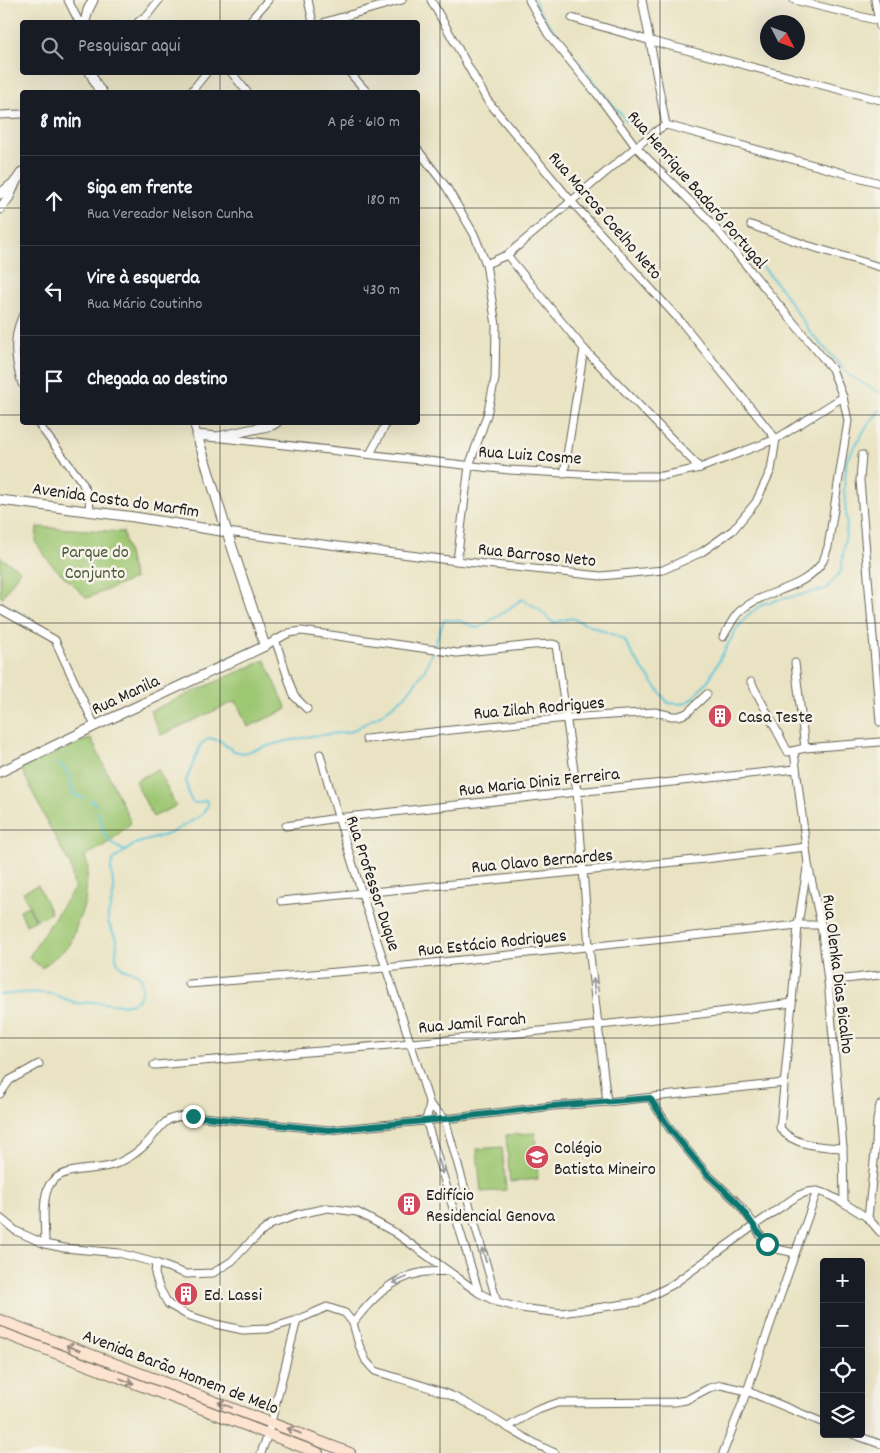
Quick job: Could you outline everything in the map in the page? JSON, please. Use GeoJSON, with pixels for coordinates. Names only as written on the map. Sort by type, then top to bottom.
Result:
{"type":"FeatureCollection","features":[{"type":"Feature","properties":{"kind":"main road","name":"Avenida Barão Homem de Melo"},"geometry":{"type":"LineString","coordinates":[[0,1320],[350,1453]]}},
{"type":"Feature","properties":{"kind":"main road","name":"Avenida Barão Homem de Melo"},"geometry":{"type":"LineString","coordinates":[[0,1332],[318,1453]]}},
{"type":"Feature","properties":{"kind":"street"},"geometry":{"type":"LineString","coordinates":[[68,0],[78,20]]}},
{"type":"Feature","properties":{"kind":"street"},"geometry":{"type":"LineString","coordinates":[[86,20],[93,0]]}},
{"type":"Feature","properties":{"kind":"street"},"geometry":{"type":"LineString","coordinates":[[140,20],[159,0]]}},
{"type":"Feature","properties":{"kind":"street"},"geometry":{"type":"LineString","coordinates":[[251,20],[268,0]]}},
{"type":"Feature","properties":{"kind":"street"},"geometry":{"type":"LineString","coordinates":[[308,0],[313,20]]}},
{"type":"Feature","properties":{"kind":"street"},"geometry":{"type":"LineString","coordinates":[[332,20],[402,0]]}},
{"type":"Feature","properties":{"kind":"street","name":"Rua Marcos Coelho Neto"},"geometry":{"type":"LineString","coordinates":[[431,0],[487,100],[571,201],[683,324],[776,440]]}},
{"type":"Feature","properties":{"kind":"street","name":"Rua Henrique Badaró Portugal"},"geometry":{"type":"LineString","coordinates":[[529,0],[548,34],[637,146],[714,226],[832,369],[843,397],[848,421],[828,547],[823,561],[811,576],[763,597],[739,612],[723,637]]}},
{"type":"Feature","properties":{"kind":"street"},"geometry":{"type":"LineString","coordinates":[[642,0],[666,125]]}},
{"type":"Feature","properties":{"kind":"street"},"geometry":{"type":"LineString","coordinates":[[798,1],[879,24],[875,0]]}},
{"type":"Feature","properties":{"kind":"street"},"geometry":{"type":"LineString","coordinates":[[572,18],[650,41],[880,100]]}},
{"type":"Feature","properties":{"kind":"street"},"geometry":{"type":"LineString","coordinates":[[92,75],[100,90]]}},
{"type":"Feature","properties":{"kind":"street"},"geometry":{"type":"LineString","coordinates":[[194,90],[205,75]]}},
{"type":"Feature","properties":{"kind":"street"},"geometry":{"type":"LineString","coordinates":[[234,75],[246,90]]}},
{"type":"Feature","properties":{"kind":"street"},"geometry":{"type":"LineString","coordinates":[[352,75],[365,90]]}},
{"type":"Feature","properties":{"kind":"street"},"geometry":{"type":"LineString","coordinates":[[0,115],[20,114]]}},
{"type":"Feature","properties":{"kind":"street"},"geometry":{"type":"LineString","coordinates":[[486,264],[507,256],[637,146],[666,125],[880,183]]}},
{"type":"Feature","properties":{"kind":"street"},"geometry":{"type":"LineString","coordinates":[[420,153],[447,188],[474,234],[486,264],[496,325],[495,379],[487,415],[469,466],[458,561]]}},
{"type":"Feature","properties":{"kind":"street"},"geometry":{"type":"LineString","coordinates":[[0,209],[9,197],[20,175]]}},
{"type":"Feature","properties":{"kind":"street"},"geometry":{"type":"LineString","coordinates":[[0,194],[16,181]]}},
{"type":"Feature","properties":{"kind":"street"},"geometry":{"type":"LineString","coordinates":[[751,225],[806,245],[880,267]]}},
{"type":"Feature","properties":{"kind":"street"},"geometry":{"type":"LineString","coordinates":[[507,256],[584,349],[700,468]]}},
{"type":"Feature","properties":{"kind":"street"},"geometry":{"type":"LineString","coordinates":[[20,322],[15,356],[20,376]]}},
{"type":"Feature","properties":{"kind":"street"},"geometry":{"type":"LineString","coordinates":[[564,474],[584,349]]}},
{"type":"Feature","properties":{"kind":"street","name":"Rua Luiz Cosme"},"geometry":{"type":"LineString","coordinates":[[197,435],[509,470],[564,474],[662,476],[700,468],[776,440],[843,397]]}},
{"type":"Feature","properties":{"kind":"street"},"geometry":{"type":"LineString","coordinates":[[39,425],[82,482],[89,498],[90,512]]}},
{"type":"Feature","properties":{"kind":"street"},"geometry":{"type":"LineString","coordinates":[[194,425],[265,646],[289,632],[302,631],[457,653],[553,644],[557,648],[577,792],[589,947],[607,1102]]}},
{"type":"Feature","properties":{"kind":"street"},"geometry":{"type":"LineString","coordinates":[[218,437],[272,425]]}},
{"type":"Feature","properties":{"kind":"street"},"geometry":{"type":"LineString","coordinates":[[370,454],[385,425]]}},
{"type":"Feature","properties":{"kind":"street","name":"Rua Barroso Neto"},"geometry":{"type":"LineString","coordinates":[[227,532],[458,561],[601,576],[663,570],[702,552],[733,530],[756,502],[771,470],[776,440]]}},
{"type":"Feature","properties":{"kind":"street"},"geometry":{"type":"LineString","coordinates":[[862,455],[860,480],[880,722]]}},
{"type":"Feature","properties":{"kind":"street","name":"Avenida Costa do Marfim"},"geometry":{"type":"LineString","coordinates":[[0,500],[227,532]]}},
{"type":"Feature","properties":{"kind":"street"},"geometry":{"type":"LineString","coordinates":[[0,609],[55,640],[95,726]]}},
{"type":"Feature","properties":{"kind":"street"},"geometry":{"type":"LineString","coordinates":[[872,625],[880,624]]}},
{"type":"Feature","properties":{"kind":"street"},"geometry":{"type":"LineString","coordinates":[[275,639],[294,696],[307,709]]}},
{"type":"Feature","properties":{"kind":"street","name":"Rua Manila"},"geometry":{"type":"LineString","coordinates":[[0,772],[265,646]]}},
{"type":"Feature","properties":{"kind":"street"},"geometry":{"type":"LineString","coordinates":[[795,663],[804,748]]}},
{"type":"Feature","properties":{"kind":"street"},"geometry":{"type":"LineString","coordinates":[[751,682],[791,751],[804,748],[880,742]]}},
{"type":"Feature","properties":{"kind":"street","name":"Rua Zilah Rodrigues"},"geometry":{"type":"LineString","coordinates":[[366,739],[567,718],[652,712],[679,716],[687,713],[708,694]]}},
{"type":"Feature","properties":{"kind":"street","name":"Rua Olenka Dias Bicalho"},"geometry":{"type":"LineString","coordinates":[[791,751],[796,769],[808,864],[821,925],[828,981],[842,1148],[844,1203]]}},
{"type":"Feature","properties":{"kind":"street","name":"Rua Professor Duque"},"geometry":{"type":"LineString","coordinates":[[320,754],[361,892],[430,1104],[445,1119],[497,1302]]}},
{"type":"Feature","properties":{"kind":"street","name":"Rua Maria Diniz Ferreira"},"geometry":{"type":"LineString","coordinates":[[286,826],[338,818],[796,769]]}},
{"type":"Feature","properties":{"kind":"street","name":"Rua Olavo Bernardes"},"geometry":{"type":"LineString","coordinates":[[281,901],[705,859],[806,847]]}},
{"type":"Feature","properties":{"kind":"street"},"geometry":{"type":"LineString","coordinates":[[808,864],[798,925],[780,1128],[784,1134],[803,1142],[821,1147],[842,1148]]}},
{"type":"Feature","properties":{"kind":"street","name":"Rua Estácio Rodrigues"},"geometry":{"type":"LineString","coordinates":[[189,984],[386,968],[798,925],[821,925]]}},
{"type":"Feature","properties":{"kind":"street"},"geometry":{"type":"LineString","coordinates":[[828,981],[880,975]]}},
{"type":"Feature","properties":{"kind":"street","name":"Rua Jamil Farah"},"geometry":{"type":"LineString","coordinates":[[154,1065],[598,1026],[792,1003]]}},
{"type":"Feature","properties":{"kind":"street"},"geometry":{"type":"LineString","coordinates":[[0,1094],[10,1080],[39,1064]]}},
{"type":"Feature","properties":{"kind":"street"},"geometry":{"type":"LineString","coordinates":[[45,1244],[45,1196],[51,1183],[61,1174],[98,1169],[117,1164],[145,1146],[168,1121],[180,1116],[329,1130],[784,1083]]}},
{"type":"Feature","properties":{"kind":"street"},"geometry":{"type":"LineString","coordinates":[[650,1098],[670,1129],[707,1174],[736,1201],[767,1244],[777,1249],[795,1253]]}},
{"type":"Feature","properties":{"kind":"street"},"geometry":{"type":"LineString","coordinates":[[430,1104],[426,1120],[480,1293]]}},
{"type":"Feature","properties":{"kind":"street"},"geometry":{"type":"LineString","coordinates":[[870,1220],[877,1120],[880,1104]]}},
{"type":"Feature","properties":{"kind":"street"},"geometry":{"type":"LineString","coordinates":[[724,1453],[817,1191]]}},
{"type":"Feature","properties":{"kind":"street"},"geometry":{"type":"LineString","coordinates":[[0,1218],[16,1231],[45,1244],[64,1248],[119,1253],[156,1263],[186,1274],[213,1273],[232,1261],[270,1225],[299,1214],[328,1208],[357,1212],[394,1232],[447,1271],[497,1302],[520,1308],[561,1313],[639,1302],[672,1285],[754,1225],[797,1196],[807,1192],[817,1191],[844,1203],[870,1220],[880,1232]]}},
{"type":"Feature","properties":{"kind":"street"},"geometry":{"type":"LineString","coordinates":[[870,1220],[880,1222]]}},
{"type":"Feature","properties":{"kind":"street"},"geometry":{"type":"LineString","coordinates":[[156,1263],[155,1274],[168,1304],[187,1315],[216,1324],[243,1330],[268,1329],[327,1307],[345,1313],[353,1323],[366,1361],[375,1370],[452,1396],[508,1427],[539,1450],[554,1453]]}},
{"type":"Feature","properties":{"kind":"street"},"geometry":{"type":"LineString","coordinates":[[353,1323],[367,1304],[395,1281],[420,1272],[447,1271]]}},
{"type":"Feature","properties":{"kind":"street"},"geometry":{"type":"LineString","coordinates":[[261,1453],[268,1434],[296,1320]]}},
{"type":"Feature","properties":{"kind":"street"},"geometry":{"type":"LineString","coordinates":[[508,1427],[535,1411],[557,1403],[674,1402],[686,1400],[709,1388],[720,1385],[747,1391],[820,1421]]}},
{"type":"Feature","properties":{"kind":"street"},"geometry":{"type":"LineString","coordinates":[[863,1438],[880,1444]]}},
{"type":"Feature","properties":{"kind":"green space","name":"Parque do Conjunto"},"geometry":{"type":"Polygon","coordinates":[[[37,527],[123,532],[134,579],[87,598],[52,565],[36,543],[37,527]]]}},
{"type":"Feature","properties":{"kind":"green space"},"geometry":{"type":"Polygon","coordinates":[[[0,557],[20,570],[2,598],[0,596],[0,557]]]}},
{"type":"Feature","properties":{"kind":"green space"},"geometry":{"type":"Polygon","coordinates":[[[265,660],[287,709],[248,727],[236,701],[161,735],[150,711],[265,660]]]}},
{"type":"Feature","properties":{"kind":"green space"},"geometry":{"type":"Polygon","coordinates":[[[91,738],[131,823],[108,843],[85,856],[88,867],[85,902],[70,945],[42,968],[29,957],[74,889],[71,867],[21,768],[91,738]]]}},
{"type":"Feature","properties":{"kind":"green space"},"geometry":{"type":"Polygon","coordinates":[[[158,769],[176,806],[153,817],[135,781],[158,769]]]}},
{"type":"Feature","properties":{"kind":"green space"},"geometry":{"type":"Polygon","coordinates":[[[38,885],[51,913],[36,920],[23,892],[38,885]]]}},
{"type":"Feature","properties":{"kind":"green space"},"geometry":{"type":"Polygon","coordinates":[[[28,906],[35,921],[26,925],[20,910],[28,906]]]}},
{"type":"Feature","properties":{"kind":"green space"},"geometry":{"type":"Polygon","coordinates":[[[535,1133],[538,1179],[510,1182],[506,1135],[535,1133]]]}},
{"type":"Feature","properties":{"kind":"green space"},"geometry":{"type":"Polygon","coordinates":[[[502,1147],[506,1190],[481,1192],[477,1149],[502,1147]]]}},
{"type":"Feature","properties":{"kind":"waterway"},"geometry":{"type":"LineString","coordinates":[[535,0],[537,8],[588,75],[644,139]]}},
{"type":"Feature","properties":{"kind":"waterway"},"geometry":{"type":"LineString","coordinates":[[647,142],[734,232],[782,290],[810,332],[850,376],[880,393]]}},
{"type":"Feature","properties":{"kind":"waterway"},"geometry":{"type":"LineString","coordinates":[[0,995],[39,992],[79,1003],[92,1002],[119,1005],[135,1002],[140,998],[142,990],[141,978],[136,973],[122,968],[117,961],[117,941],[108,922],[114,891],[111,868],[113,860],[135,844],[171,833],[202,815],[208,805],[206,800],[193,803],[189,796],[186,781],[201,744],[209,738],[221,741],[234,751],[243,753],[312,736],[350,732],[382,714],[405,696],[425,670],[444,620],[457,620],[478,628],[522,599],[539,609],[553,623],[571,618],[624,639],[635,659],[668,703],[683,704],[691,700],[709,679],[737,628],[750,613],[765,603],[826,589],[841,571],[847,525],[844,490],[847,459],[867,426],[880,410]]}},
{"type":"Feature","properties":{"kind":"waterway"},"geometry":{"type":"LineString","coordinates":[[59,764],[68,774],[73,792],[83,798]]}},
{"type":"Feature","properties":{"kind":"waterway"},"geometry":{"type":"LineString","coordinates":[[90,800],[95,805]]}},
{"type":"Feature","properties":{"kind":"waterway"},"geometry":{"type":"LineString","coordinates":[[98,812],[105,835],[112,843],[125,851]]}},
{"type":"Feature","properties":{"kind":"place","name":"Casa Teste"},"geometry":{"type":"Point","coordinates":[720,716]}},
{"type":"Feature","properties":{"kind":"place","name":"Colégio Batista Mineiro"},"geometry":{"type":"Point","coordinates":[537,1157]}},
{"type":"Feature","properties":{"kind":"place","name":"Edifício Residencial Genova"},"geometry":{"type":"Point","coordinates":[409,1204]}},
{"type":"Feature","properties":{"kind":"place","name":"Ed. Lassi"},"geometry":{"type":"Point","coordinates":[186,1294]}},
{"type":"Feature","properties":{"kind":"route"},"geometry":{"type":"LineString","coordinates":[[193,1116],[329,1130],[553,1106],[650,1098],[670,1129],[707,1174],[736,1201],[767,1244]]}}]}
